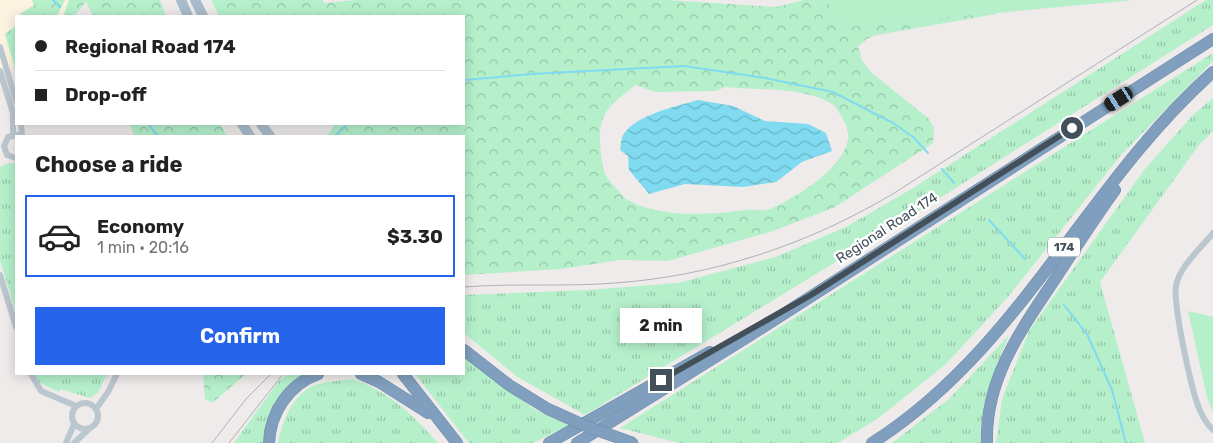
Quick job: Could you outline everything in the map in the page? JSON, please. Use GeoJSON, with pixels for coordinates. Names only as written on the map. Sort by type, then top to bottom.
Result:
{"type":"FeatureCollection","features":[{"type":"Feature","properties":{"kind":"highway","name":"Regional Road 174"},"geometry":{"type":"LineString","coordinates":[[577,443],[1213,39]]}},
{"type":"Feature","properties":{"kind":"highway","name":"174"},"geometry":{"type":"LineString","coordinates":[[872,443],[930,400],[994,336],[1032,290],[1080,224],[1142,145],[1192,90],[1213,72]]}},
{"type":"Feature","properties":{"kind":"highway"},"geometry":{"type":"LineString","coordinates":[[987,443],[988,419],[993,391],[1012,346],[1114,192],[1192,90]]}},
{"type":"Feature","properties":{"kind":"highway"},"geometry":{"type":"LineString","coordinates":[[549,443],[811,295]]}},
{"type":"Feature","properties":{"kind":"highway"},"geometry":{"type":"LineString","coordinates":[[465,351],[509,385],[548,409],[588,427],[633,443]]}},
{"type":"Feature","properties":{"kind":"highway"},"geometry":{"type":"LineString","coordinates":[[268,443],[274,416],[282,401],[305,380],[316,375]]}},
{"type":"Feature","properties":{"kind":"highway"},"geometry":{"type":"LineString","coordinates":[[363,375],[379,382],[434,417]]}},
{"type":"Feature","properties":{"kind":"highway"},"geometry":{"type":"LineString","coordinates":[[404,375],[434,417],[457,443]]}},
{"type":"Feature","properties":{"kind":"main road"},"geometry":{"type":"LineString","coordinates":[[181,0],[188,15]]}},
{"type":"Feature","properties":{"kind":"main road"},"geometry":{"type":"LineString","coordinates":[[196,0],[203,15]]}},
{"type":"Feature","properties":{"kind":"street"},"geometry":{"type":"LineString","coordinates":[[0,47],[15,98]]}},
{"type":"Feature","properties":{"kind":"street"},"geometry":{"type":"LineString","coordinates":[[0,70],[13,113],[13,135],[5,141],[4,146],[7,155]]}},
{"type":"Feature","properties":{"kind":"street"},"geometry":{"type":"LineString","coordinates":[[0,159],[7,155],[15,158]]}},
{"type":"Feature","properties":{"kind":"street"},"geometry":{"type":"LineString","coordinates":[[1213,233],[1181,274],[1176,286],[1175,304],[1198,406],[1206,422],[1213,430]]}},
{"type":"Feature","properties":{"kind":"street"},"geometry":{"type":"LineString","coordinates":[[0,276],[15,324]]}},
{"type":"Feature","properties":{"kind":"street"},"geometry":{"type":"LineString","coordinates":[[32,375],[41,391],[76,406],[87,403],[96,409],[98,414],[96,424],[74,443]]}},
{"type":"Feature","properties":{"kind":"street"},"geometry":{"type":"LineString","coordinates":[[96,409],[116,375]]}},
{"type":"Feature","properties":{"kind":"street"},"geometry":{"type":"LineString","coordinates":[[66,443],[74,424],[72,414],[76,406]]}},
{"type":"Feature","properties":{"kind":"street"},"geometry":{"type":"LineString","coordinates":[[74,424],[78,428],[88,430]]}},
{"type":"Feature","properties":{"kind":"shaded area"},"geometry":{"type":"Polygon","coordinates":[[[0,0],[86,0],[75,15],[15,15],[15,27],[5,34],[15,67],[0,72],[0,0]]]}},
{"type":"Feature","properties":{"kind":"green space"},"geometry":{"type":"Polygon","coordinates":[[[32,0],[65,0],[58,15],[20,15],[34,5],[32,0]]]}},
{"type":"Feature","properties":{"kind":"green space"},"geometry":{"type":"Polygon","coordinates":[[[69,0],[160,0],[166,15],[92,15],[86,2],[75,15],[63,15],[69,0]]]}},
{"type":"Feature","properties":{"kind":"green space"},"geometry":{"type":"Polygon","coordinates":[[[211,0],[323,0],[324,3],[356,0],[667,0],[775,7],[805,0],[998,0],[996,14],[877,35],[868,38],[858,46],[862,61],[873,74],[928,118],[934,128],[933,143],[835,207],[773,231],[668,261],[620,260],[561,269],[465,275],[465,135],[328,135],[334,125],[465,125],[465,15],[218,15],[211,0]],[[636,85],[609,109],[604,116],[600,134],[604,172],[626,199],[654,210],[685,214],[770,209],[796,196],[826,174],[838,161],[846,147],[848,133],[843,119],[832,104],[821,99],[780,90],[725,87],[716,91],[655,92],[636,85]]]}},
{"type":"Feature","properties":{"kind":"green space"},"geometry":{"type":"Polygon","coordinates":[[[827,0],[1134,0],[837,28],[827,0]]]}},
{"type":"Feature","properties":{"kind":"green space"},"geometry":{"type":"Polygon","coordinates":[[[1206,0],[1213,0],[1213,25],[916,213],[585,415],[516,376],[465,334],[465,295],[587,290],[678,283],[775,257],[846,227],[913,188],[1206,0]]]}},
{"type":"Feature","properties":{"kind":"green space"},"geometry":{"type":"Polygon","coordinates":[[[15,27],[15,69],[5,34],[15,27]]]}},
{"type":"Feature","properties":{"kind":"green space"},"geometry":{"type":"Polygon","coordinates":[[[1213,53],[1213,61],[1121,155],[1007,298],[946,364],[880,417],[838,443],[679,443],[620,428],[1213,53]]]}},
{"type":"Feature","properties":{"kind":"green space"},"geometry":{"type":"Polygon","coordinates":[[[1213,98],[1213,131],[1199,145],[1100,282],[1145,443],[996,443],[1002,399],[1029,331],[1144,170],[1193,115],[1213,98]]]}},
{"type":"Feature","properties":{"kind":"green space"},"geometry":{"type":"Polygon","coordinates":[[[130,125],[221,125],[226,135],[134,135],[130,125]]]}},
{"type":"Feature","properties":{"kind":"green space"},"geometry":{"type":"Polygon","coordinates":[[[9,163],[15,163],[15,310],[0,260],[0,167],[9,163]]]}},
{"type":"Feature","properties":{"kind":"green space"},"geometry":{"type":"Polygon","coordinates":[[[1188,311],[1213,317],[1213,413],[1207,397],[1188,311]]]}},
{"type":"Feature","properties":{"kind":"green space"},"geometry":{"type":"Polygon","coordinates":[[[1009,335],[993,374],[985,402],[981,443],[892,443],[949,399],[1009,335]]]}},
{"type":"Feature","properties":{"kind":"green space"},"geometry":{"type":"Polygon","coordinates":[[[465,357],[534,409],[569,425],[533,443],[469,443],[416,375],[465,375],[465,357]]]}},
{"type":"Feature","properties":{"kind":"green space"},"geometry":{"type":"Polygon","coordinates":[[[35,375],[107,375],[98,393],[90,398],[60,389],[59,392],[40,383],[35,375]]]}},
{"type":"Feature","properties":{"kind":"green space"},"geometry":{"type":"Polygon","coordinates":[[[203,375],[245,375],[212,403],[205,399],[203,375]]]}},
{"type":"Feature","properties":{"kind":"green space"},"geometry":{"type":"Polygon","coordinates":[[[286,375],[305,375],[290,389],[272,412],[263,443],[234,443],[278,382],[286,375]]]}},
{"type":"Feature","properties":{"kind":"green space"},"geometry":{"type":"Polygon","coordinates":[[[353,379],[379,391],[400,405],[438,443],[278,443],[283,424],[291,406],[304,392],[312,386],[322,383],[353,379]]]}},
{"type":"Feature","properties":{"kind":"water"},"geometry":{"type":"Polygon","coordinates":[[[698,100],[733,106],[765,121],[808,124],[826,133],[832,151],[802,162],[776,182],[743,187],[685,184],[649,194],[629,170],[628,156],[620,150],[623,135],[629,128],[646,117],[668,108],[698,100]]]}},
{"type":"Feature","properties":{"kind":"waterway"},"geometry":{"type":"LineString","coordinates":[[53,0],[60,7]]}},
{"type":"Feature","properties":{"kind":"waterway"},"geometry":{"type":"LineString","coordinates":[[465,80],[531,74],[684,66],[765,78],[833,92],[893,123],[913,137],[928,153]]}},
{"type":"Feature","properties":{"kind":"waterway"},"geometry":{"type":"LineString","coordinates":[[149,125],[157,135]]}},
{"type":"Feature","properties":{"kind":"waterway"},"geometry":{"type":"LineString","coordinates":[[336,135],[347,125]]}},
{"type":"Feature","properties":{"kind":"waterway"},"geometry":{"type":"LineString","coordinates":[[942,169],[954,183]]}},
{"type":"Feature","properties":{"kind":"waterway"},"geometry":{"type":"LineString","coordinates":[[989,220],[1025,259]]}},
{"type":"Feature","properties":{"kind":"waterway"},"geometry":{"type":"LineString","coordinates":[[1064,305],[1087,334],[1112,390],[1126,443]]}},
{"type":"Feature","properties":{"kind":"tram line"},"geometry":{"type":"LineString","coordinates":[[465,287],[577,285],[652,279],[723,265],[792,243],[826,229],[891,195],[1197,0]]}},
{"type":"Feature","properties":{"kind":"tram line"},"geometry":{"type":"LineString","coordinates":[[212,443],[246,399],[270,375]]}},
{"type":"Feature","properties":{"kind":"tram line"},"geometry":{"type":"LineString","coordinates":[[229,443],[282,375]]}},
{"type":"Feature","properties":{"kind":"route"},"geometry":{"type":"LineString","coordinates":[[661,380],[811,295],[1072,128]]}}]}
